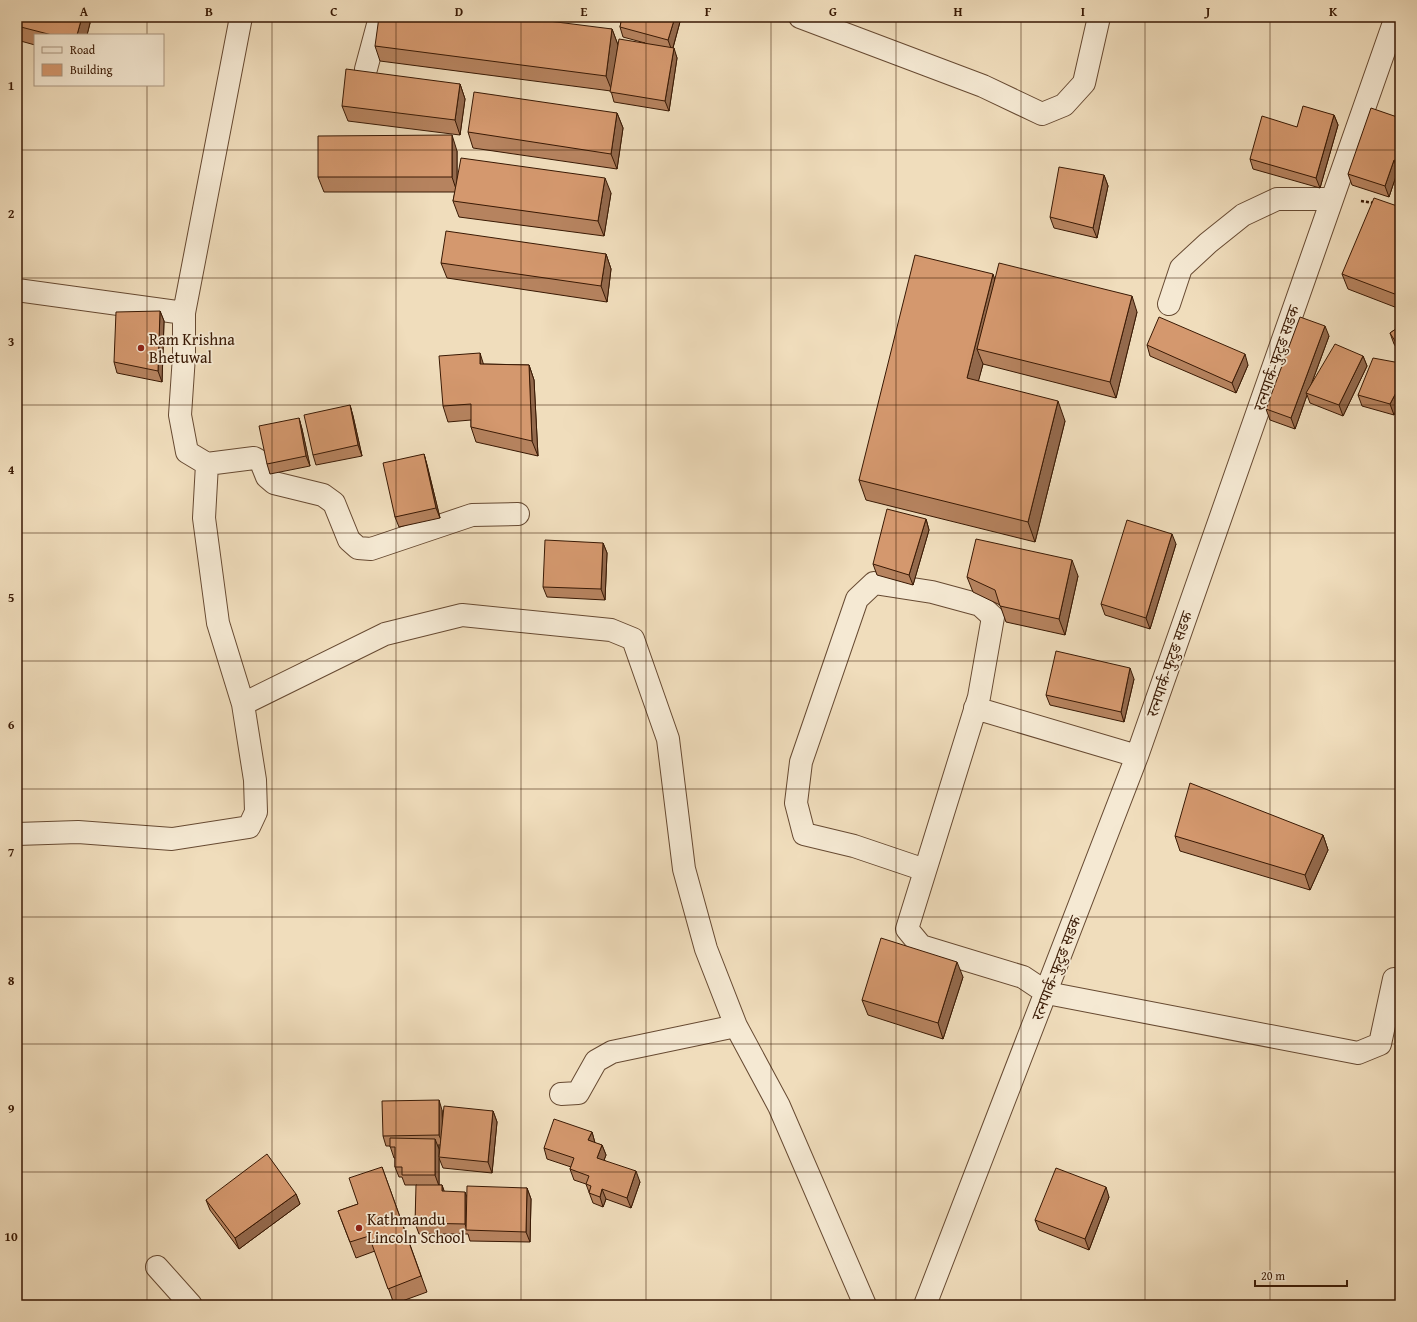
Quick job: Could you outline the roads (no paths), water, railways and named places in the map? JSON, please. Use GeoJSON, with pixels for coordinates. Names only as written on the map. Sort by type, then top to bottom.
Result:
{"type":"FeatureCollection","features":[{"type":"Feature","properties":{"kind":"street"},"geometry":{"type":"LineString","coordinates":[[241,17],[184,313],[184,356],[180,414],[187,452],[207,464],[254,458],[261,462],[267,477],[274,482],[323,495],[334,503],[349,540],[358,548],[372,550],[472,515],[518,514]]}},
{"type":"Feature","properties":{"kind":"street"},"geometry":{"type":"LineString","coordinates":[[366,69],[380,17]]}},
{"type":"Feature","properties":{"kind":"street"},"geometry":{"type":"LineString","coordinates":[[800,17],[983,86],[1042,114],[1064,104],[1084,83],[1098,17]]}},
{"type":"Feature","properties":{"kind":"street","name":"रत्नपार्क-फुटुङ सडक"},"geometry":{"type":"LineString","coordinates":[[925,1305],[1047,993],[1137,756],[1396,17]]}},
{"type":"Feature","properties":{"kind":"street"},"geometry":{"type":"LineString","coordinates":[[1168,304],[1181,268],[1208,242],[1243,215],[1277,199],[1332,199]]}},
{"type":"Feature","properties":{"kind":"street"},"geometry":{"type":"LineString","coordinates":[[17,290],[184,313]]}},
{"type":"Feature","properties":{"kind":"street"},"geometry":{"type":"LineString","coordinates":[[17,834],[78,832],[172,839],[249,827],[256,812],[255,780],[243,704],[216,615],[204,518],[207,464]]}},
{"type":"Feature","properties":{"kind":"street"},"geometry":{"type":"LineString","coordinates":[[925,870],[854,846],[804,834],[796,803],[801,762],[857,599],[874,584],[932,592],[980,605],[992,618],[975,708],[907,929],[921,946],[1023,977],[1047,993],[1358,1053],[1380,1044],[1394,979]]}},
{"type":"Feature","properties":{"kind":"street"},"geometry":{"type":"LineString","coordinates":[[243,704],[385,634],[462,615],[611,630],[633,639],[668,739],[684,869],[706,949],[736,1026],[779,1106],[865,1305]]}},
{"type":"Feature","properties":{"kind":"street"},"geometry":{"type":"LineString","coordinates":[[975,708],[1137,756]]}},
{"type":"Feature","properties":{"kind":"street"},"geometry":{"type":"LineString","coordinates":[[562,1094],[578,1093],[596,1061],[612,1052],[736,1026]]}},
{"type":"Feature","properties":{"kind":"street"},"geometry":{"type":"LineString","coordinates":[[157,1267],[191,1305]]}},
{"type":"Feature","properties":{"kind":"place","name":"Ram Krishna Bhetuwal"},"geometry":{"type":"Point","coordinates":[141,348]}},
{"type":"Feature","properties":{"kind":"place","name":"Kathmandu Lincoln School"},"geometry":{"type":"Point","coordinates":[359,1228]}}]}
